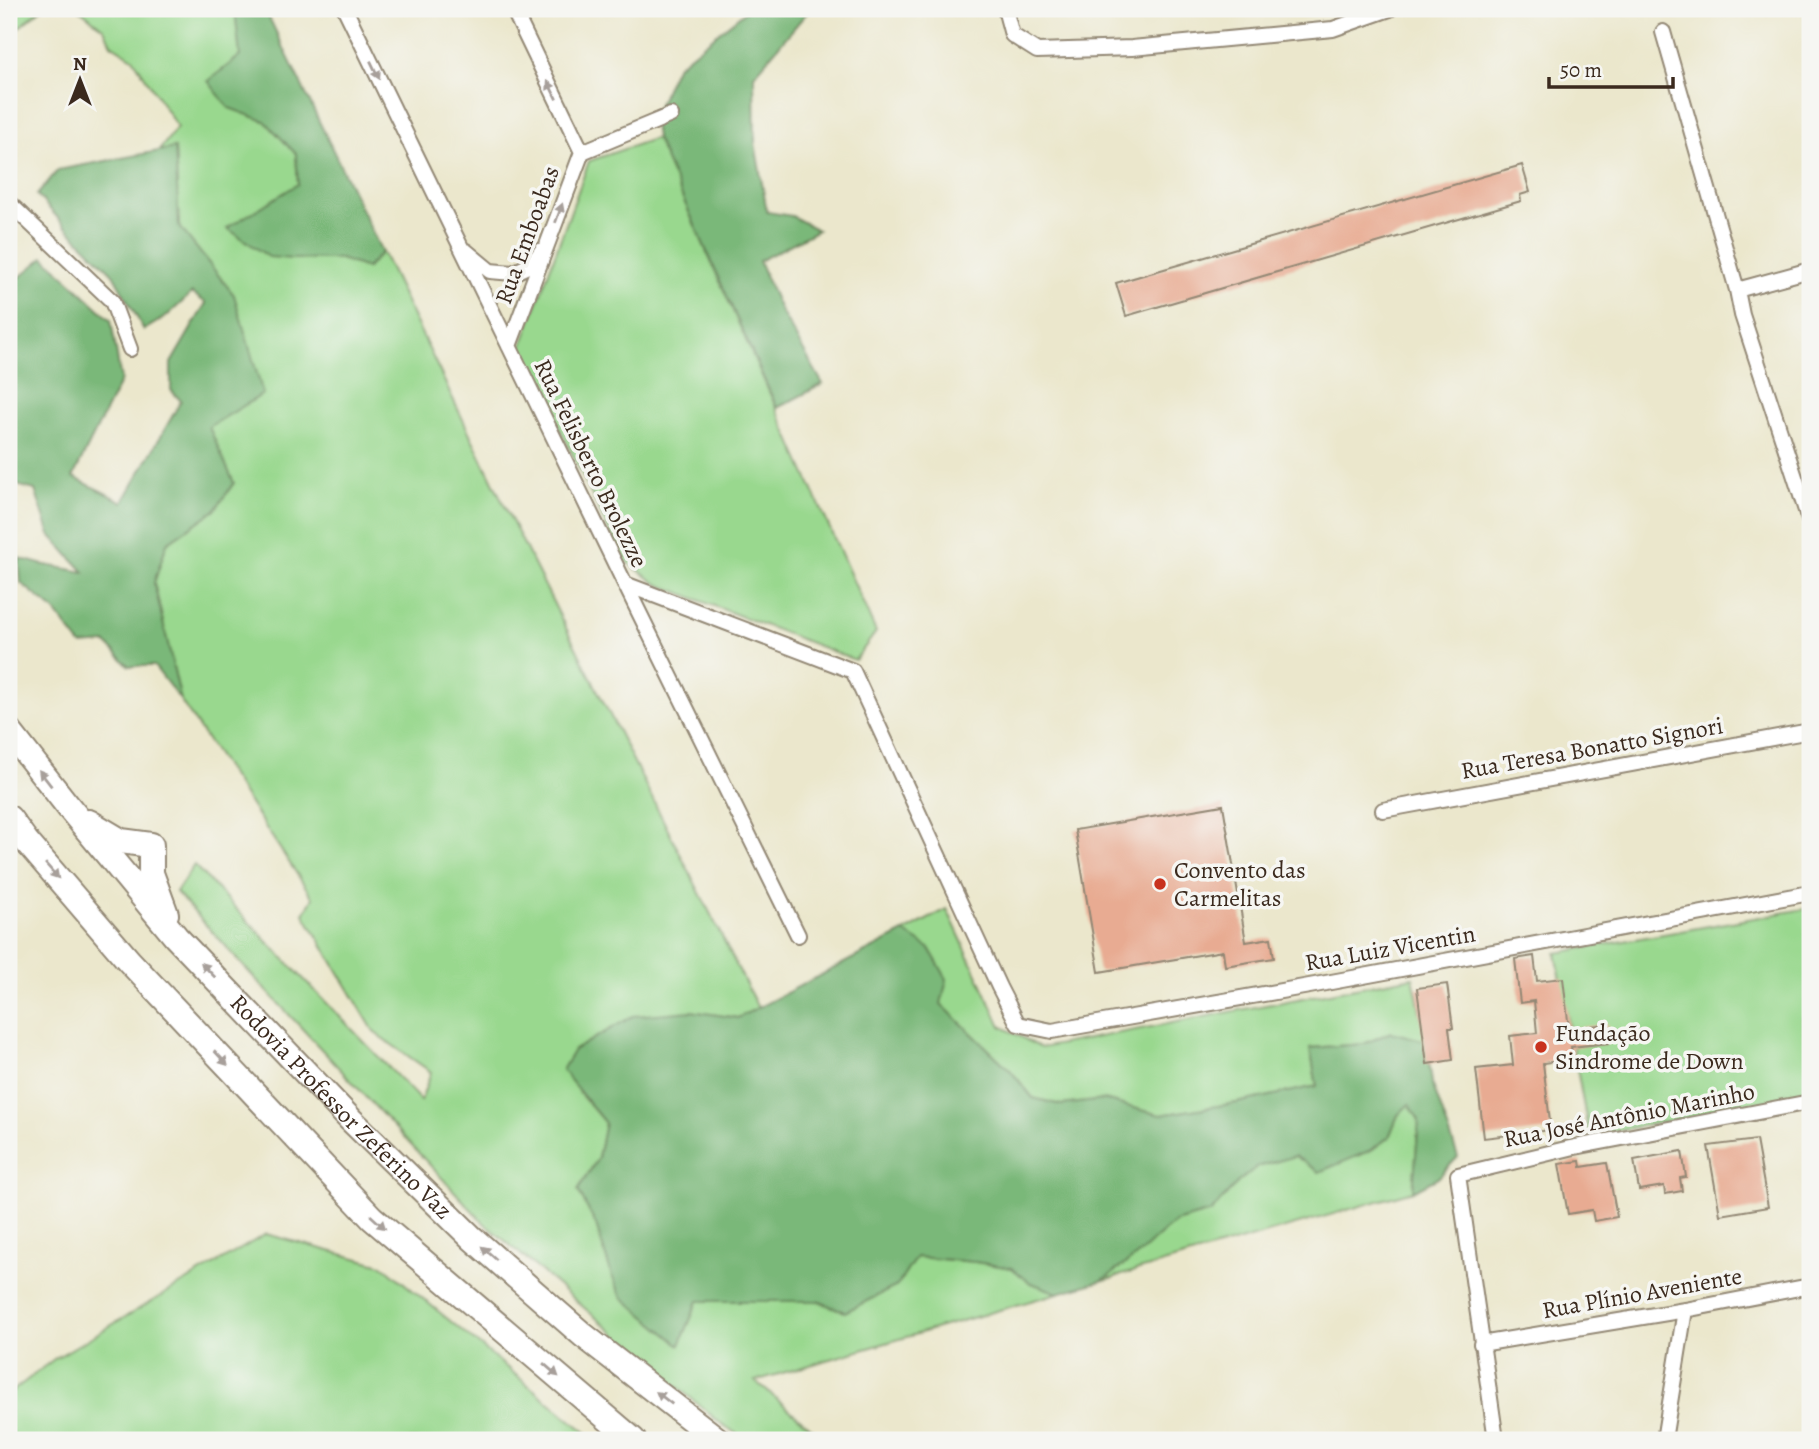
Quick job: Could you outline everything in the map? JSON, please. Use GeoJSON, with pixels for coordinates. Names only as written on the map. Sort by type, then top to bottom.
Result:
{"type":"FeatureCollection","features":[{"type":"Feature","properties":{"kind":"highway","name":"Rodovia Professor Zeferino Vaz"},"geometry":{"type":"LineString","coordinates":[[9,732],[176,937],[351,1120],[472,1238],[583,1335],[718,1440]]}},
{"type":"Feature","properties":{"kind":"highway"},"geometry":{"type":"LineString","coordinates":[[71,810],[121,841],[151,845],[150,873],[176,937]]}},
{"type":"Feature","properties":{"kind":"highway","name":"Rodovia Professor Zeferino Vaz"},"geometry":{"type":"LineString","coordinates":[[12,826],[129,961],[372,1217],[633,1440]]}},
{"type":"Feature","properties":{"kind":"street","name":"Rua Felisberto Brolezze"},"geometry":{"type":"LineString","coordinates":[[345,9],[798,935]]}},
{"type":"Feature","properties":{"kind":"street"},"geometry":{"type":"LineString","coordinates":[[513,9],[582,152]]}},
{"type":"Feature","properties":{"kind":"street"},"geometry":{"type":"LineString","coordinates":[[1006,9],[1013,35],[1037,51],[1132,48],[1334,29],[1390,9]]}},
{"type":"Feature","properties":{"kind":"street"},"geometry":{"type":"LineString","coordinates":[[1663,32],[1742,315],[1810,523]]}},
{"type":"Feature","properties":{"kind":"street","name":"Rua Emboabas"},"geometry":{"type":"LineString","coordinates":[[509,346],[582,152],[671,115]]}},
{"type":"Feature","properties":{"kind":"street"},"geometry":{"type":"LineString","coordinates":[[9,203],[111,301],[130,349]]}},
{"type":"Feature","properties":{"kind":"street"},"geometry":{"type":"LineString","coordinates":[[462,248],[491,271],[513,273],[532,264],[549,240]]}},
{"type":"Feature","properties":{"kind":"street"},"geometry":{"type":"LineString","coordinates":[[1737,290],[1810,270]]}},
{"type":"Feature","properties":{"kind":"street","name":"Rua Luiz Vicentin"},"geometry":{"type":"LineString","coordinates":[[625,584],[853,671],[1018,1024],[1052,1031],[1810,893]]}},
{"type":"Feature","properties":{"kind":"street","name":"Rua Teresa Bonatto Signori"},"geometry":{"type":"LineString","coordinates":[[1383,810],[1810,731]]}},
{"type":"Feature","properties":{"kind":"street","name":"Rua José Antônio Marinho"},"geometry":{"type":"LineString","coordinates":[[1481,1344],[1458,1175],[1570,1148],[1810,1102]]}},
{"type":"Feature","properties":{"kind":"street","name":"Rua Plínio Aveniente"},"geometry":{"type":"LineString","coordinates":[[1481,1344],[1810,1286]]}},
{"type":"Feature","properties":{"kind":"street"},"geometry":{"type":"LineString","coordinates":[[1664,1440],[1685,1310]]}},
{"type":"Feature","properties":{"kind":"street"},"geometry":{"type":"LineString","coordinates":[[1481,1344],[1496,1440]]}},
{"type":"Feature","properties":{"kind":"green space"},"geometry":{"type":"Polygon","coordinates":[[[9,9],[41,9],[9,36],[9,9]]]}},
{"type":"Feature","properties":{"kind":"green space"},"geometry":{"type":"Polygon","coordinates":[[[79,9],[235,9],[240,56],[209,81],[229,108],[265,121],[296,154],[298,185],[228,228],[292,259],[340,259],[367,268],[382,252],[511,519],[758,1008],[738,1018],[691,1011],[579,1093],[605,1123],[598,1158],[578,1190],[596,1225],[612,1276],[622,1297],[697,1301],[818,1301],[845,1312],[897,1286],[916,1257],[1012,1268],[1029,1282],[1058,1293],[755,1381],[826,1440],[746,1440],[719,1422],[484,1223],[176,892],[194,865],[421,1101],[431,1072],[375,1033],[304,914],[313,898],[181,701],[154,583],[167,543],[215,510],[208,427],[234,295],[179,226],[175,148],[159,151],[177,127],[133,58],[111,44],[104,29],[79,9]]]}},
{"type":"Feature","properties":{"kind":"green space"},"geometry":{"type":"Polygon","coordinates":[[[235,9],[265,9],[382,252],[367,268],[340,259],[269,257],[227,228],[298,184],[296,154],[265,121],[229,108],[208,81],[240,56],[235,9]]]}},
{"type":"Feature","properties":{"kind":"green space"},"geometry":{"type":"Polygon","coordinates":[[[748,9],[810,9],[754,75],[755,143],[767,212],[792,216],[818,230],[759,261],[780,310],[823,384],[777,408],[656,138],[653,116],[676,67],[748,9]]]}},
{"type":"Feature","properties":{"kind":"green space"},"geometry":{"type":"Polygon","coordinates":[[[656,138],[876,632],[855,660],[657,584],[622,558],[521,348],[589,161],[656,138]]]}},
{"type":"Feature","properties":{"kind":"green space"},"geometry":{"type":"Polygon","coordinates":[[[175,148],[179,226],[234,295],[263,394],[209,427],[234,483],[215,510],[167,543],[154,583],[181,701],[154,666],[129,666],[106,643],[81,645],[54,610],[21,583],[19,558],[84,572],[50,535],[35,490],[17,485],[15,456],[9,447],[9,286],[44,257],[111,320],[121,380],[73,477],[123,502],[181,401],[171,390],[171,363],[206,303],[192,293],[167,316],[144,330],[113,274],[37,195],[58,170],[175,148]]]}},
{"type":"Feature","properties":{"kind":"green space"},"geometry":{"type":"Polygon","coordinates":[[[1810,908],[1810,1016],[1803,1018],[1810,1057],[1810,1095],[1589,1135],[1556,953],[1810,908]]]}},
{"type":"Feature","properties":{"kind":"green space"},"geometry":{"type":"Polygon","coordinates":[[[947,909],[1001,1026],[1041,1048],[1413,977],[1426,1041],[1391,1032],[1364,1044],[1310,1048],[1317,1086],[1237,1103],[1160,1115],[1104,1100],[1061,1105],[1033,1098],[1011,1071],[941,1004],[904,932],[947,909]]]}},
{"type":"Feature","properties":{"kind":"green space"},"geometry":{"type":"Polygon","coordinates":[[[904,932],[929,948],[947,979],[941,1004],[1011,1071],[1033,1098],[1061,1105],[1104,1100],[1160,1115],[1237,1103],[1317,1086],[1310,1048],[1364,1044],[1391,1032],[1426,1041],[1432,1083],[1458,1157],[1438,1178],[1413,1191],[1419,1120],[1409,1104],[1398,1115],[1389,1137],[1371,1150],[1319,1172],[1295,1156],[1257,1167],[1238,1182],[1211,1212],[1175,1222],[1135,1257],[1101,1281],[1058,1293],[1029,1282],[1012,1268],[916,1257],[897,1286],[845,1312],[818,1301],[698,1301],[680,1345],[622,1297],[612,1276],[596,1225],[578,1190],[598,1158],[605,1123],[562,1070],[574,1050],[633,1016],[691,1011],[738,1018],[904,932]]]}},
{"type":"Feature","properties":{"kind":"green space"},"geometry":{"type":"Polygon","coordinates":[[[1409,1103],[1419,1120],[1413,1191],[1101,1281],[1135,1257],[1175,1222],[1211,1212],[1238,1182],[1257,1167],[1295,1156],[1371,1150],[1389,1137],[1398,1115],[1409,1103]]]}},
{"type":"Feature","properties":{"kind":"green space"},"geometry":{"type":"Polygon","coordinates":[[[266,1234],[382,1265],[595,1440],[9,1440],[9,1394],[54,1359],[266,1234]]]}},
{"type":"Feature","properties":{"kind":"building"},"geometry":{"type":"Polygon","coordinates":[[[1522,165],[1530,192],[1520,195],[1521,201],[1126,316],[1116,283],[1522,165]]]}},
{"type":"Feature","properties":{"kind":"building","name":"Convento das Carmelitas"},"geometry":{"type":"Polygon","coordinates":[[[1223,805],[1246,942],[1271,938],[1274,958],[1225,966],[1223,951],[1099,972],[1075,830],[1223,805]]]}},
{"type":"Feature","properties":{"kind":"building","name":"Fundação Sindrome de Down"},"geometry":{"type":"Polygon","coordinates":[[[1534,956],[1537,981],[1563,978],[1569,1029],[1607,1024],[1609,1043],[1571,1047],[1573,1059],[1543,1063],[1551,1130],[1484,1138],[1476,1069],[1513,1065],[1510,1036],[1537,1033],[1534,1001],[1520,1003],[1515,959],[1534,956]]]}},
{"type":"Feature","properties":{"kind":"building"},"geometry":{"type":"Polygon","coordinates":[[[1447,984],[1453,1028],[1449,1028],[1453,1060],[1427,1064],[1417,988],[1447,984]]]}},
{"type":"Feature","properties":{"kind":"building"},"geometry":{"type":"Polygon","coordinates":[[[1756,1140],[1768,1207],[1720,1215],[1708,1146],[1756,1140]]]}},
{"type":"Feature","properties":{"kind":"building"},"geometry":{"type":"Polygon","coordinates":[[[1682,1151],[1686,1177],[1680,1178],[1682,1191],[1665,1194],[1664,1186],[1639,1190],[1634,1160],[1682,1151]]]}},
{"type":"Feature","properties":{"kind":"building"},"geometry":{"type":"Polygon","coordinates":[[[1580,1161],[1581,1167],[1607,1163],[1617,1217],[1594,1221],[1592,1210],[1568,1214],[1559,1164],[1580,1161]]]}},
{"type":"Feature","properties":{"kind":"place","name":"Convento das Carmelitas"},"geometry":{"type":"Point","coordinates":[1160,884]}},
{"type":"Feature","properties":{"kind":"place","name":"Fundação Sindrome de Down"},"geometry":{"type":"Point","coordinates":[1541,1047]}}]}
